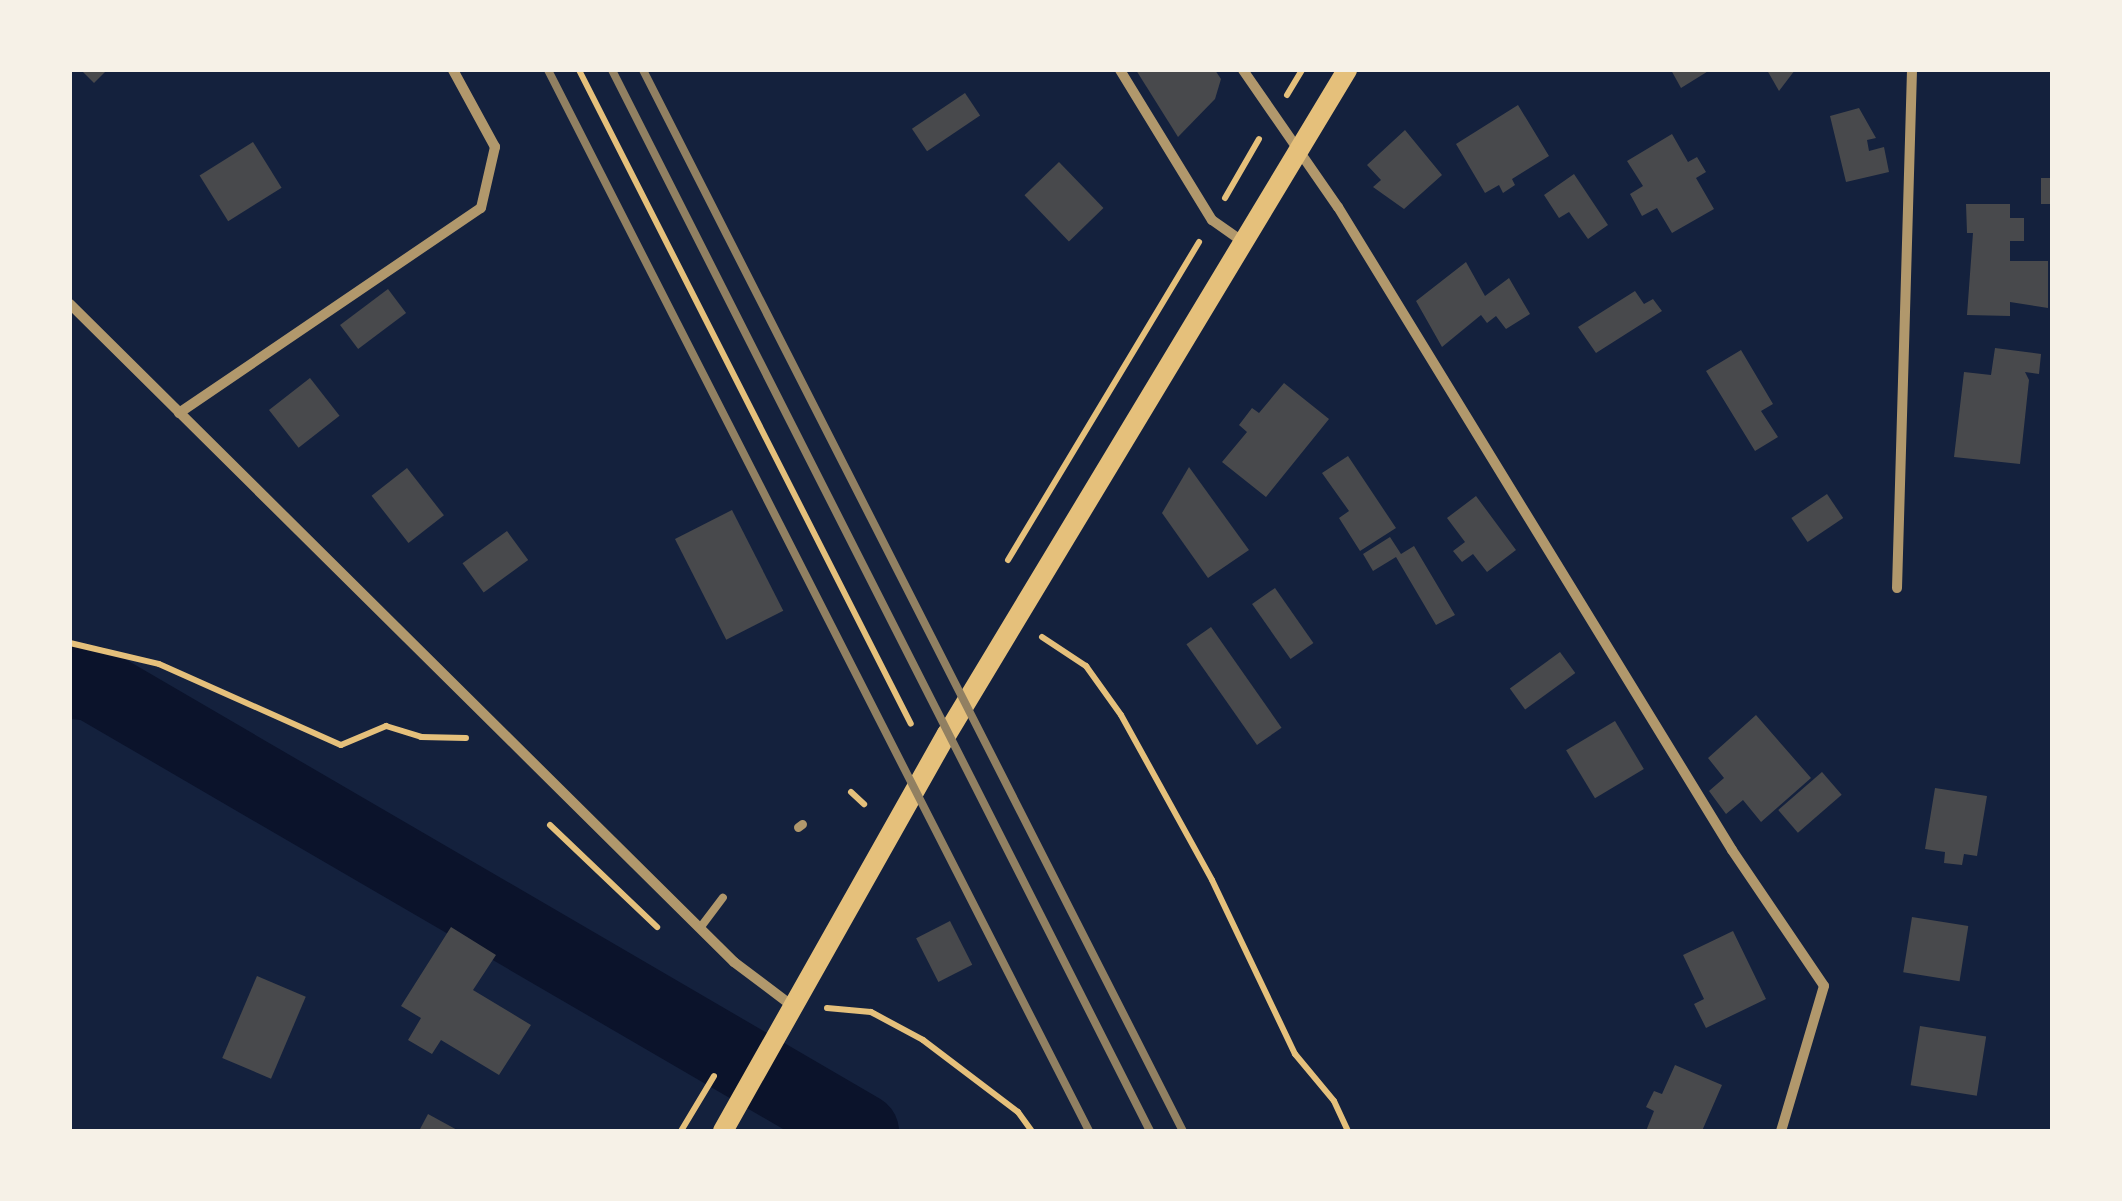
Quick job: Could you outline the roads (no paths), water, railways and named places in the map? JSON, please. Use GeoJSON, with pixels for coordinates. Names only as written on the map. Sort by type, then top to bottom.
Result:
{"type":"FeatureCollection","features":[{"type":"Feature","properties":{"kind":"main road"},"geometry":{"type":"LineString","coordinates":[[722,1131],[1016,620],[1348,70]]}},
{"type":"Feature","properties":{"kind":"street"},"geometry":{"type":"LineString","coordinates":[[179,412],[481,208],[494,148],[453,70]]}},
{"type":"Feature","properties":{"kind":"street"},"geometry":{"type":"LineString","coordinates":[[1120,70],[1212,220],[1243,242]]}},
{"type":"Feature","properties":{"kind":"street"},"geometry":{"type":"LineString","coordinates":[[1243,70],[1296,155],[1338,208],[1722,833],[1824,986],[1780,1131]]}},
{"type":"Feature","properties":{"kind":"street"},"geometry":{"type":"LineString","coordinates":[[1897,588],[1912,70]]}},
{"type":"Feature","properties":{"kind":"street"},"geometry":{"type":"LineString","coordinates":[[70,304],[700,928],[791,1006]]}},
{"type":"Feature","properties":{"kind":"lane"},"geometry":{"type":"LineString","coordinates":[[700,928],[723,898]]}},
{"type":"Feature","properties":{"kind":"waterway"},"geometry":{"type":"LineString","coordinates":[[70,681],[92,683],[861,1131]]}},
{"type":"Feature","properties":{"kind":"railway"},"geometry":{"type":"LineString","coordinates":[[548,70],[1089,1131]]}},
{"type":"Feature","properties":{"kind":"railway"},"geometry":{"type":"LineString","coordinates":[[612,70],[1150,1131]]}},
{"type":"Feature","properties":{"kind":"railway"},"geometry":{"type":"LineString","coordinates":[[643,70],[1183,1131]]}}]}
